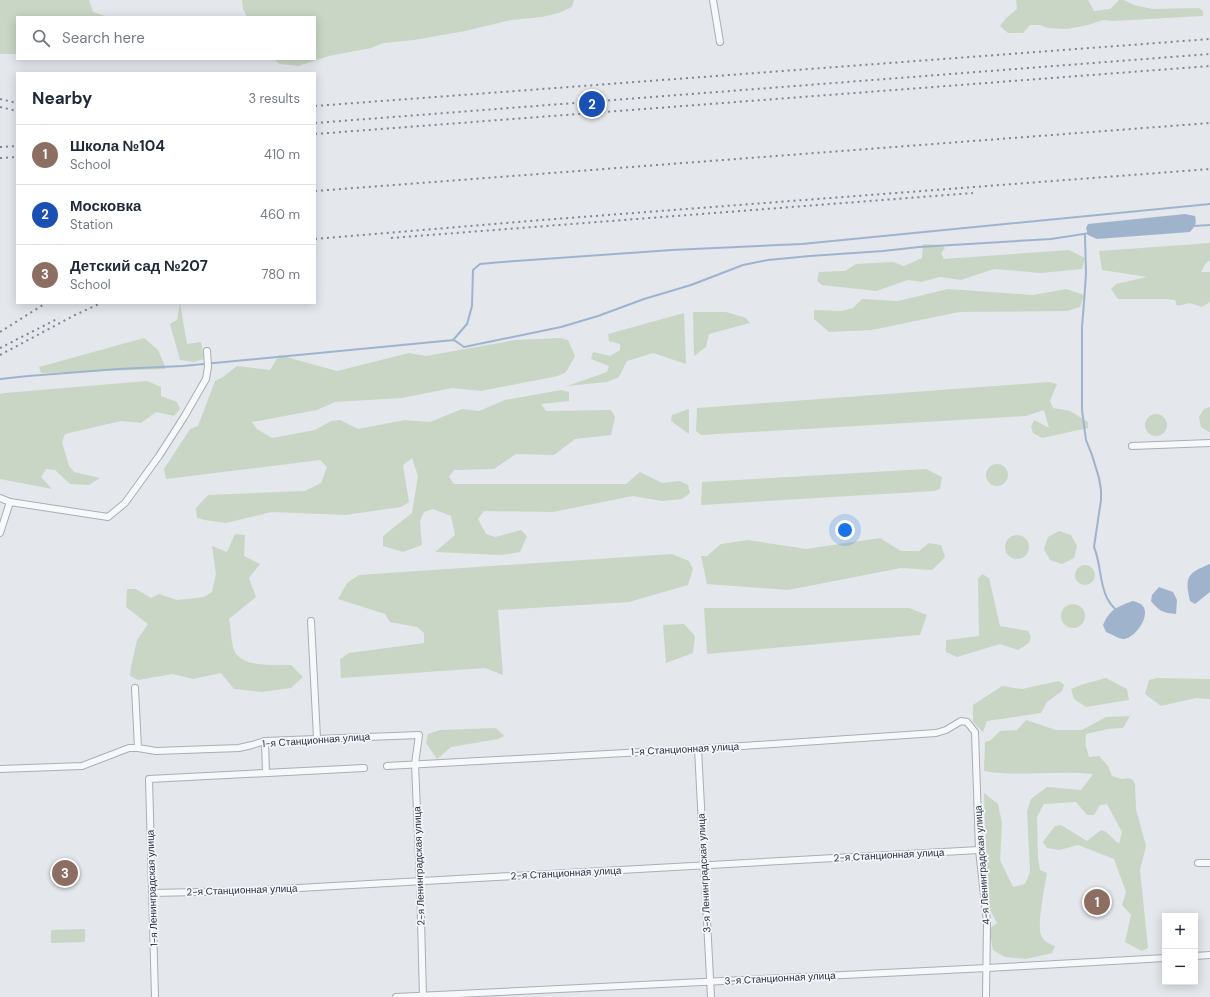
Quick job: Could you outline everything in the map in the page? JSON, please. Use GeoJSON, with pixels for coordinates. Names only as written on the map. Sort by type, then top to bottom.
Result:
{"type":"FeatureCollection","features":[{"type":"Feature","properties":{"kind":"street"},"geometry":{"type":"LineString","coordinates":[[713,0],[720,42]]}},
{"type":"Feature","properties":{"kind":"street"},"geometry":{"type":"LineString","coordinates":[[0,498],[10,502],[108,516],[124,503],[159,456],[184,417],[206,379],[208,351]]}},
{"type":"Feature","properties":{"kind":"street"},"geometry":{"type":"LineString","coordinates":[[1132,446],[1210,443]]}},
{"type":"Feature","properties":{"kind":"street"},"geometry":{"type":"LineString","coordinates":[[0,533],[10,502]]}},
{"type":"Feature","properties":{"kind":"street"},"geometry":{"type":"LineString","coordinates":[[311,621],[316,738]]}},
{"type":"Feature","properties":{"kind":"street"},"geometry":{"type":"LineString","coordinates":[[135,688],[138,748]]}},
{"type":"Feature","properties":{"kind":"street","name":"1-я Станционная улица"},"geometry":{"type":"LineString","coordinates":[[387,766],[698,749],[936,733],[946,730],[961,721],[967,722],[975,732]]}},
{"type":"Feature","properties":{"kind":"street","name":"4-я Ленинградская улица"},"geometry":{"type":"LineString","coordinates":[[975,732],[979,850],[987,922],[986,997]]}},
{"type":"Feature","properties":{"kind":"street","name":"1-я Станционная улица"},"geometry":{"type":"LineString","coordinates":[[0,769],[82,766],[129,748],[156,751],[239,748],[265,741],[419,735]]}},
{"type":"Feature","properties":{"kind":"street","name":"2-я Ленинградская улица"},"geometry":{"type":"LineString","coordinates":[[419,735],[415,764],[423,996]]}},
{"type":"Feature","properties":{"kind":"street"},"geometry":{"type":"LineString","coordinates":[[265,741],[266,773],[364,768]]}},
{"type":"Feature","properties":{"kind":"street","name":"3-я Ленинградская улица"},"geometry":{"type":"LineString","coordinates":[[698,749],[711,997]]}},
{"type":"Feature","properties":{"kind":"street","name":"1-я Ленинградская улица"},"geometry":{"type":"LineString","coordinates":[[155,997],[149,779],[266,773]]}},
{"type":"Feature","properties":{"kind":"street","name":"2-я Станционная улица"},"geometry":{"type":"LineString","coordinates":[[152,893],[243,891],[979,850]]}},
{"type":"Feature","properties":{"kind":"street"},"geometry":{"type":"LineString","coordinates":[[1198,863],[1210,862]]}},
{"type":"Feature","properties":{"kind":"street"},"geometry":{"type":"LineString","coordinates":[[1198,956],[1210,955]]}},
{"type":"Feature","properties":{"kind":"street","name":"3-я Станционная улица"},"geometry":{"type":"LineString","coordinates":[[396,997],[1162,958]]}},
{"type":"Feature","properties":{"kind":"green space"},"geometry":{"type":"Polygon","coordinates":[[[0,0],[89,0],[93,12],[105,16],[16,16],[16,54],[0,54],[0,0]]]}},
{"type":"Feature","properties":{"kind":"green space"},"geometry":{"type":"Polygon","coordinates":[[[242,0],[574,0],[572,7],[559,13],[542,17],[511,20],[465,31],[414,40],[384,43],[371,48],[329,56],[298,66],[280,64],[274,60],[316,60],[316,16],[246,16],[243,9],[242,0]]]}},
{"type":"Feature","properties":{"kind":"green space"},"geometry":{"type":"Polygon","coordinates":[[[1016,0],[1088,0],[1094,11],[1110,9],[1119,0],[1124,0],[1134,5],[1152,9],[1199,8],[1203,11],[1203,16],[1113,21],[1103,20],[1088,25],[1067,29],[1030,25],[1023,33],[1008,33],[1000,26],[1006,18],[1017,9],[1016,0]]]}},
{"type":"Feature","properties":{"kind":"green space"},"geometry":{"type":"Polygon","coordinates":[[[1210,243],[1210,261],[1206,263],[1201,272],[1210,272],[1210,302],[1202,307],[1190,303],[1177,306],[1175,300],[1167,299],[1118,299],[1111,289],[1116,284],[1147,277],[1102,270],[1099,251],[1210,243]]]}},
{"type":"Feature","properties":{"kind":"green space"},"geometry":{"type":"Polygon","coordinates":[[[923,244],[940,245],[945,248],[941,253],[944,259],[1069,250],[1085,258],[1082,269],[1041,273],[994,269],[961,280],[940,277],[921,282],[908,280],[876,291],[822,285],[817,281],[819,272],[845,271],[856,264],[893,262],[904,266],[922,258],[923,244]]]}},
{"type":"Feature","properties":{"kind":"green space"},"geometry":{"type":"Polygon","coordinates":[[[948,289],[1033,295],[1066,289],[1084,295],[1080,307],[1067,311],[959,312],[872,330],[829,332],[814,319],[814,310],[842,311],[853,308],[862,299],[898,301],[948,289]]]}},
{"type":"Feature","properties":{"kind":"green space"},"geometry":{"type":"Polygon","coordinates":[[[180,304],[187,344],[201,342],[204,359],[194,362],[180,360],[170,324],[177,320],[180,304]]]}},
{"type":"Feature","properties":{"kind":"green space"},"geometry":{"type":"Polygon","coordinates":[[[693,312],[726,312],[746,318],[750,323],[709,334],[706,347],[694,356],[693,312]]]}},
{"type":"Feature","properties":{"kind":"green space"},"geometry":{"type":"Polygon","coordinates":[[[684,313],[686,364],[653,353],[627,361],[619,377],[607,382],[567,386],[607,372],[609,366],[591,359],[593,352],[610,356],[620,350],[620,344],[609,341],[608,334],[684,313]]]}},
{"type":"Feature","properties":{"kind":"green space"},"geometry":{"type":"Polygon","coordinates":[[[144,338],[158,350],[166,369],[41,373],[39,367],[144,338]]]}},
{"type":"Feature","properties":{"kind":"green space"},"geometry":{"type":"Polygon","coordinates":[[[560,338],[568,340],[575,356],[566,372],[558,376],[481,391],[452,388],[402,398],[335,402],[317,410],[252,422],[257,429],[272,438],[315,430],[331,421],[340,420],[358,429],[405,420],[430,422],[462,409],[479,411],[505,400],[561,390],[569,392],[569,401],[541,404],[546,411],[611,410],[615,417],[611,435],[575,439],[554,455],[516,454],[494,469],[454,470],[449,477],[454,484],[626,484],[640,472],[662,483],[680,481],[688,485],[690,493],[682,499],[662,501],[633,496],[553,512],[484,511],[478,519],[486,534],[495,537],[521,530],[527,536],[520,552],[501,555],[435,552],[455,535],[451,516],[433,509],[424,512],[420,521],[422,545],[403,552],[383,546],[383,536],[412,513],[418,476],[412,458],[403,465],[409,502],[401,507],[345,515],[272,512],[226,523],[197,518],[196,508],[208,495],[305,491],[321,483],[327,467],[320,460],[166,479],[164,469],[190,429],[198,426],[215,381],[223,377],[237,366],[270,370],[279,355],[337,371],[409,353],[426,356],[515,340],[560,338]]]}},
{"type":"Feature","properties":{"kind":"green space"},"geometry":{"type":"Polygon","coordinates":[[[147,381],[161,387],[161,396],[177,402],[180,409],[174,416],[156,412],[141,423],[121,421],[65,434],[62,442],[69,466],[74,472],[100,478],[89,485],[70,484],[55,470],[46,469],[41,477],[52,489],[0,479],[0,394],[147,381]]]}},
{"type":"Feature","properties":{"kind":"green space"},"geometry":{"type":"Polygon","coordinates":[[[1049,382],[1057,384],[1050,401],[1053,408],[1070,411],[1088,422],[1088,428],[1042,438],[1033,433],[1031,427],[1034,420],[1049,428],[1044,410],[1026,416],[701,435],[696,431],[697,408],[1049,382]]]}},
{"type":"Feature","properties":{"kind":"green space"},"geometry":{"type":"Polygon","coordinates":[[[1210,407],[1209,432],[1201,427],[1199,417],[1204,409],[1210,407]]]}},
{"type":"Feature","properties":{"kind":"green space"},"geometry":{"type":"Polygon","coordinates":[[[689,409],[689,434],[671,421],[672,415],[689,409]]]}},
{"type":"Feature","properties":{"kind":"green space"},"geometry":{"type":"Polygon","coordinates":[[[1156,414],[1160,415],[1166,421],[1166,429],[1160,435],[1156,436],[1152,435],[1146,429],[1145,425],[1146,421],[1152,415],[1156,414]]]}},
{"type":"Feature","properties":{"kind":"green space"},"geometry":{"type":"Polygon","coordinates":[[[997,464],[1005,467],[1008,475],[1005,483],[997,486],[989,483],[986,475],[989,467],[997,464]]]}},
{"type":"Feature","properties":{"kind":"green space"},"geometry":{"type":"Polygon","coordinates":[[[926,469],[942,477],[940,489],[934,491],[701,505],[702,482],[926,469]]]}},
{"type":"Feature","properties":{"kind":"green space"},"geometry":{"type":"Polygon","coordinates":[[[1059,531],[1071,535],[1077,546],[1074,558],[1062,564],[1050,560],[1044,549],[1048,537],[1059,531]]]}},
{"type":"Feature","properties":{"kind":"green space"},"geometry":{"type":"Polygon","coordinates":[[[235,534],[245,535],[244,556],[260,564],[249,578],[256,597],[229,619],[234,650],[238,656],[251,663],[291,665],[303,677],[291,688],[262,692],[234,689],[221,673],[193,679],[173,674],[138,680],[130,676],[137,640],[148,624],[126,607],[127,589],[136,589],[151,598],[159,594],[177,600],[204,597],[212,592],[216,574],[212,546],[227,552],[235,534]]]}},
{"type":"Feature","properties":{"kind":"green space"},"geometry":{"type":"Polygon","coordinates":[[[1017,535],[1022,536],[1028,542],[1028,552],[1022,558],[1017,559],[1012,558],[1006,552],[1005,547],[1006,542],[1012,536],[1017,535]]]}},
{"type":"Feature","properties":{"kind":"green space"},"geometry":{"type":"Polygon","coordinates":[[[880,538],[901,551],[919,551],[929,543],[941,545],[945,557],[932,570],[901,568],[788,590],[707,584],[701,556],[707,556],[721,544],[748,540],[806,549],[880,538]]]}},
{"type":"Feature","properties":{"kind":"green space"},"geometry":{"type":"Polygon","coordinates":[[[672,554],[689,561],[693,569],[688,585],[629,602],[498,610],[503,675],[485,668],[341,678],[340,659],[349,653],[424,643],[424,633],[417,627],[390,622],[385,614],[338,599],[347,583],[359,575],[672,554]]]}},
{"type":"Feature","properties":{"kind":"green space"},"geometry":{"type":"Polygon","coordinates":[[[1085,565],[1092,568],[1095,575],[1092,582],[1085,585],[1078,582],[1075,575],[1078,568],[1085,565]]]}},
{"type":"Feature","properties":{"kind":"green space"},"geometry":{"type":"Polygon","coordinates":[[[982,574],[989,578],[1000,626],[1028,631],[1031,637],[1029,643],[1018,650],[1000,644],[957,657],[946,652],[946,640],[979,636],[978,579],[982,574]]]}},
{"type":"Feature","properties":{"kind":"green space"},"geometry":{"type":"Polygon","coordinates":[[[1073,604],[1082,607],[1085,616],[1082,625],[1073,628],[1064,625],[1061,616],[1064,607],[1073,604]]]}},
{"type":"Feature","properties":{"kind":"green space"},"geometry":{"type":"Polygon","coordinates":[[[704,608],[909,608],[927,615],[920,635],[707,654],[704,608]]]}},
{"type":"Feature","properties":{"kind":"green space"},"geometry":{"type":"Polygon","coordinates":[[[684,624],[695,636],[693,653],[666,663],[663,625],[684,624]]]}},
{"type":"Feature","properties":{"kind":"green space"},"geometry":{"type":"Polygon","coordinates":[[[1106,678],[1127,689],[1129,700],[1086,707],[1074,699],[1071,689],[1106,678]]]}},
{"type":"Feature","properties":{"kind":"green space"},"geometry":{"type":"Polygon","coordinates":[[[1157,678],[1210,679],[1210,699],[1196,698],[1161,706],[1145,694],[1149,680],[1157,678]]]}},
{"type":"Feature","properties":{"kind":"green space"},"geometry":{"type":"Polygon","coordinates":[[[1059,681],[1064,685],[1062,691],[1047,702],[1041,713],[987,721],[983,732],[973,722],[973,705],[1002,686],[1022,689],[1059,681]]]}},
{"type":"Feature","properties":{"kind":"green space"},"geometry":{"type":"Polygon","coordinates":[[[1130,716],[1123,728],[1108,729],[1086,734],[1086,745],[1089,757],[1099,756],[1108,766],[1112,776],[1122,779],[1129,778],[1133,780],[1135,784],[1136,809],[1146,846],[1140,870],[1148,948],[1142,951],[1125,942],[1131,915],[1122,905],[1126,892],[1114,859],[1078,845],[1059,850],[1047,848],[1043,842],[1055,826],[1061,825],[1087,841],[1101,830],[1106,832],[1119,844],[1122,832],[1107,804],[1100,805],[1094,815],[1087,815],[1076,802],[1044,804],[1037,817],[1038,858],[1040,870],[1047,873],[1040,930],[1045,941],[1055,946],[1052,953],[1026,959],[1005,957],[993,950],[989,929],[997,923],[987,904],[984,793],[998,804],[1002,823],[1000,860],[1013,887],[1025,884],[1030,872],[1027,811],[1031,799],[1047,787],[1081,790],[1093,774],[998,773],[984,771],[985,742],[991,740],[1000,731],[1017,730],[1026,720],[1056,730],[1082,730],[1106,717],[1130,716]]]}},
{"type":"Feature","properties":{"kind":"green space"},"geometry":{"type":"Polygon","coordinates":[[[496,728],[504,736],[498,739],[451,747],[437,759],[426,743],[428,734],[440,730],[496,728]]]}},
{"type":"Feature","properties":{"kind":"green space"},"geometry":{"type":"Polygon","coordinates":[[[85,929],[85,942],[51,943],[51,930],[85,929]]]}},
{"type":"Feature","properties":{"kind":"water"},"geometry":{"type":"Polygon","coordinates":[[[1185,214],[1195,216],[1195,225],[1190,232],[1097,239],[1088,235],[1086,228],[1088,224],[1185,214]]]}},
{"type":"Feature","properties":{"kind":"water"},"geometry":{"type":"Polygon","coordinates":[[[1210,564],[1210,592],[1195,604],[1190,601],[1188,581],[1192,573],[1210,564]]]}},
{"type":"Feature","properties":{"kind":"water"},"geometry":{"type":"Polygon","coordinates":[[[1159,587],[1173,592],[1177,600],[1176,614],[1162,611],[1151,601],[1152,595],[1159,587]]]}},
{"type":"Feature","properties":{"kind":"water"},"geometry":{"type":"Polygon","coordinates":[[[1133,601],[1141,604],[1145,609],[1145,614],[1144,620],[1133,635],[1122,639],[1106,632],[1103,625],[1108,615],[1118,607],[1133,601]]]}},
{"type":"Feature","properties":{"kind":"waterway"},"geometry":{"type":"LineString","coordinates":[[454,339],[467,324],[472,306],[473,270],[480,264],[672,250],[802,244],[1210,204]]}},
{"type":"Feature","properties":{"kind":"waterway"},"geometry":{"type":"LineString","coordinates":[[1193,226],[1210,225]]}},
{"type":"Feature","properties":{"kind":"waterway"},"geometry":{"type":"LineString","coordinates":[[0,379],[118,369],[183,366],[454,340],[464,347],[561,327],[691,285],[743,265],[768,260],[919,247],[1051,239],[1090,233]]}},
{"type":"Feature","properties":{"kind":"waterway"},"geometry":{"type":"LineString","coordinates":[[1085,235],[1086,274],[1082,327],[1082,410],[1086,440],[1099,478],[1101,490],[1101,500],[1094,547],[1098,559],[1104,592],[1115,609]]}},
{"type":"Feature","properties":{"kind":"railway"},"geometry":{"type":"LineString","coordinates":[[316,106],[1210,39]]}},
{"type":"Feature","properties":{"kind":"railway"},"geometry":{"type":"LineString","coordinates":[[316,123],[1210,54]]}},
{"type":"Feature","properties":{"kind":"railway"},"geometry":{"type":"LineString","coordinates":[[316,134],[1210,66]]}},
{"type":"Feature","properties":{"kind":"railway"},"geometry":{"type":"LineString","coordinates":[[0,99],[16,103]]}},
{"type":"Feature","properties":{"kind":"railway"},"geometry":{"type":"LineString","coordinates":[[0,107],[16,111]]}},
{"type":"Feature","properties":{"kind":"railway"},"geometry":{"type":"LineString","coordinates":[[316,191],[1210,123]]}},
{"type":"Feature","properties":{"kind":"railway"},"geometry":{"type":"LineString","coordinates":[[0,147],[16,146]]}},
{"type":"Feature","properties":{"kind":"railway"},"geometry":{"type":"LineString","coordinates":[[0,158],[16,157]]}},
{"type":"Feature","properties":{"kind":"railway"},"geometry":{"type":"LineString","coordinates":[[316,239],[529,221],[1210,169]]}},
{"type":"Feature","properties":{"kind":"railway"},"geometry":{"type":"LineString","coordinates":[[391,238],[973,193]]}},
{"type":"Feature","properties":{"kind":"railway"},"geometry":{"type":"LineString","coordinates":[[0,332],[44,304]]}},
{"type":"Feature","properties":{"kind":"railway"},"geometry":{"type":"LineString","coordinates":[[0,355],[99,304]]}},
{"type":"Feature","properties":{"kind":"railway"},"geometry":{"type":"LineString","coordinates":[[0,348],[59,318]]}},
{"type":"Feature","properties":{"kind":"place","name":"Московка"},"geometry":{"type":"Point","coordinates":[592,104]}},
{"type":"Feature","properties":{"kind":"place","name":"Детский сад №207"},"geometry":{"type":"Point","coordinates":[65,873]}},
{"type":"Feature","properties":{"kind":"place","name":"Школа №104"},"geometry":{"type":"Point","coordinates":[1097,902]}}]}
